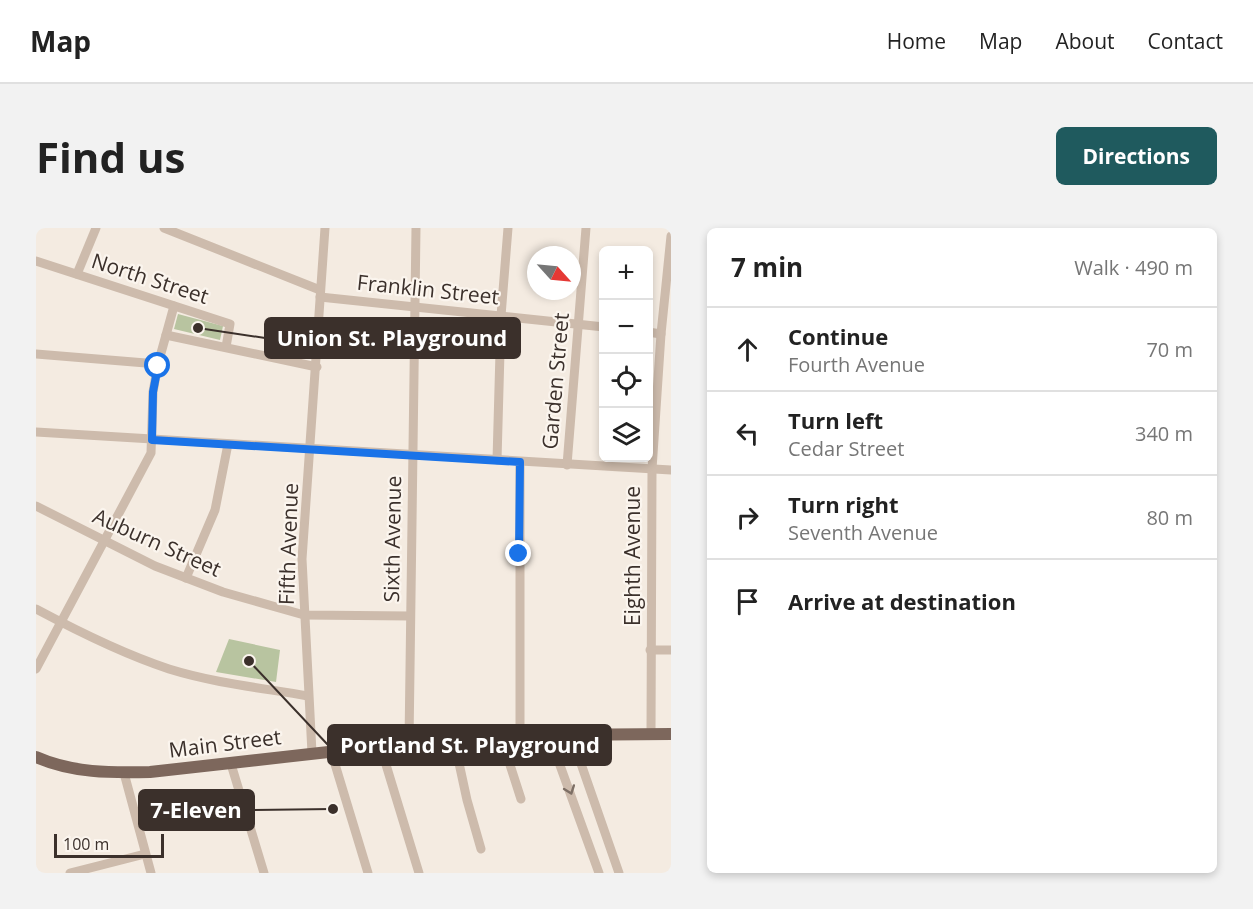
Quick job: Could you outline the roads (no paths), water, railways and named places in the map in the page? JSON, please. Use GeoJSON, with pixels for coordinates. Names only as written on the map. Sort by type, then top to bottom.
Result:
{"type":"FeatureCollection","features":[{"type":"Feature","properties":{"kind":"main road","name":"Main Street"},"geometry":{"type":"LineString","coordinates":[[36,757],[65,767],[124,773],[173,771],[380,745],[520,736],[671,734]]}},
{"type":"Feature","properties":{"kind":"street"},"geometry":{"type":"LineString","coordinates":[[77,274],[96,228]]}},
{"type":"Feature","properties":{"kind":"street","name":"Franklin Street"},"geometry":{"type":"LineString","coordinates":[[164,228],[320,294],[415,308],[599,327]]}},
{"type":"Feature","properties":{"kind":"street","name":"Fifth Avenue"},"geometry":{"type":"LineString","coordinates":[[312,753],[304,615],[304,525],[312,449],[325,228]]}},
{"type":"Feature","properties":{"kind":"street","name":"Sixth Avenue"},"geometry":{"type":"LineString","coordinates":[[409,743],[416,228]]}},
{"type":"Feature","properties":{"kind":"street"},"geometry":{"type":"LineString","coordinates":[[496,460],[501,316],[508,228]]}},
{"type":"Feature","properties":{"kind":"street","name":"Garden Street"},"geometry":{"type":"LineString","coordinates":[[567,465],[586,228]]}},
{"type":"Feature","properties":{"kind":"street","name":"Eighth Avenue"},"geometry":{"type":"LineString","coordinates":[[651,734],[652,469],[661,334],[671,236]]}},
{"type":"Feature","properties":{"kind":"street","name":"North Street"},"geometry":{"type":"LineString","coordinates":[[36,261],[230,324],[226,347]]}},
{"type":"Feature","properties":{"kind":"street"},"geometry":{"type":"LineString","coordinates":[[36,669],[151,453],[153,392],[174,306]]}},
{"type":"Feature","properties":{"kind":"street"},"geometry":{"type":"LineString","coordinates":[[653,333],[661,334]]}},
{"type":"Feature","properties":{"kind":"street"},"geometry":{"type":"LineString","coordinates":[[166,335],[317,367]]}},
{"type":"Feature","properties":{"kind":"street"},"geometry":{"type":"LineString","coordinates":[[36,354],[158,364]]}},
{"type":"Feature","properties":{"kind":"street"},"geometry":{"type":"LineString","coordinates":[[36,432],[671,470]]}},
{"type":"Feature","properties":{"kind":"street"},"geometry":{"type":"LineString","coordinates":[[186,578],[215,510],[228,444]]}},
{"type":"Feature","properties":{"kind":"street"},"geometry":{"type":"LineString","coordinates":[[520,462],[520,736]]}},
{"type":"Feature","properties":{"kind":"street","name":"Auburn Street"},"geometry":{"type":"LineString","coordinates":[[36,506],[155,566],[223,591],[304,615],[410,616]]}},
{"type":"Feature","properties":{"kind":"street"},"geometry":{"type":"LineString","coordinates":[[36,609],[107,645],[168,668],[214,680],[308,696]]}},
{"type":"Feature","properties":{"kind":"street"},"geometry":{"type":"LineString","coordinates":[[650,650],[671,650]]}},
{"type":"Feature","properties":{"kind":"street"},"geometry":{"type":"LineString","coordinates":[[549,735],[599,873]]}},
{"type":"Feature","properties":{"kind":"street"},"geometry":{"type":"LineString","coordinates":[[571,735],[619,873]]}},
{"type":"Feature","properties":{"kind":"street"},"geometry":{"type":"LineString","coordinates":[[501,737],[521,799]]}},
{"type":"Feature","properties":{"kind":"street"},"geometry":{"type":"LineString","coordinates":[[453,740],[481,849]]}},
{"type":"Feature","properties":{"kind":"street"},"geometry":{"type":"LineString","coordinates":[[380,745],[419,873]]}},
{"type":"Feature","properties":{"kind":"street"},"geometry":{"type":"LineString","coordinates":[[331,751],[368,873]]}},
{"type":"Feature","properties":{"kind":"street"},"geometry":{"type":"LineString","coordinates":[[231,764],[264,873]]}},
{"type":"Feature","properties":{"kind":"street"},"geometry":{"type":"LineString","coordinates":[[124,773],[151,873]]}},
{"type":"Feature","properties":{"kind":"street"},"geometry":{"type":"LineString","coordinates":[[70,873],[146,854]]}},
{"type":"Feature","properties":{"kind":"place","name":"Union St. Playground"},"geometry":{"type":"Point","coordinates":[198,328]}},
{"type":"Feature","properties":{"kind":"place","name":"Portland St. Playground"},"geometry":{"type":"Point","coordinates":[249,661]}},
{"type":"Feature","properties":{"kind":"place","name":"7-Eleven"},"geometry":{"type":"Point","coordinates":[333,809]}}]}
